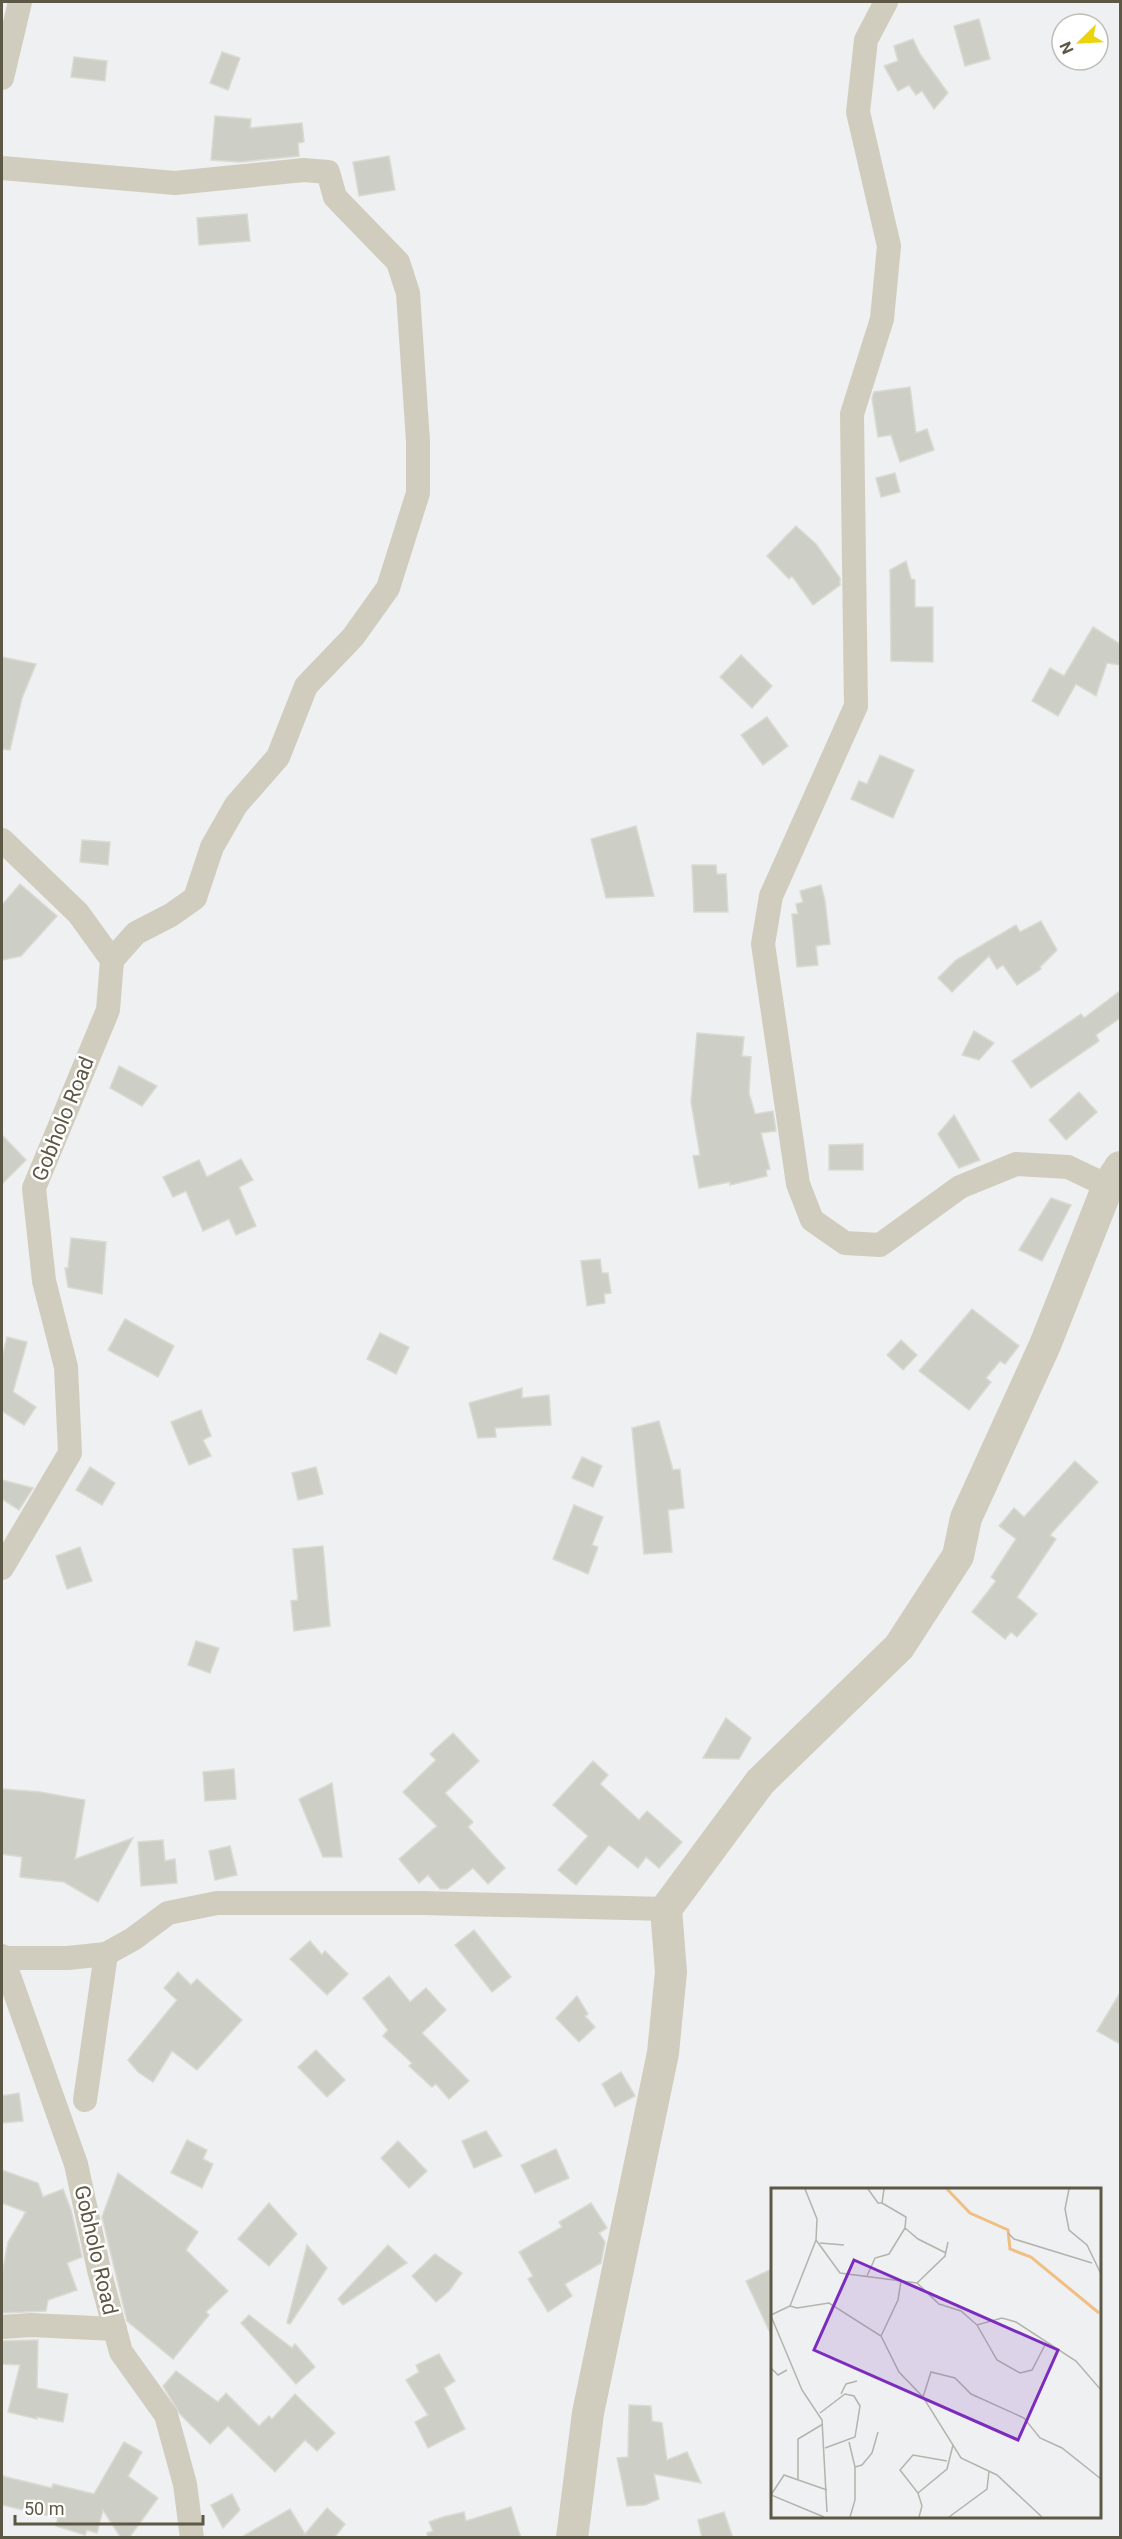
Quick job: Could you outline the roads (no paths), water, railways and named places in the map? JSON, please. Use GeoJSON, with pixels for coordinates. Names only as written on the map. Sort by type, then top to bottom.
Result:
{"type":"FeatureCollection","features":[{"type":"Feature","properties":{"kind":"street"},"geometry":{"type":"LineString","coordinates":[[2,78],[21,6],[20,2]]}},
{"type":"Feature","properties":{"kind":"street"},"geometry":{"type":"LineString","coordinates":[[572,2538],[588,2413],[663,2053],[671,1971],[666,1909],[760,1782],[899,1647],[958,1556],[966,1518],[1045,1345],[1114,1176],[1068,1167],[1016,1164],[960,1187],[880,1245],[845,1243],[812,1220],[798,1184],[763,944],[771,896],[856,706],[852,414],[882,320],[889,246],[858,112],[866,40],[886,2]]}},
{"type":"Feature","properties":{"kind":"street"},"geometry":{"type":"LineString","coordinates":[[2,168],[175,183],[304,170],[328,172],[335,197],[398,262],[408,293],[418,441],[418,493],[388,588],[353,637],[306,686],[278,757],[236,805],[212,847],[195,898],[171,915],[136,933],[112,960],[78,913],[2,840]]}},
{"type":"Feature","properties":{"kind":"street","name":"Gobholo Road"},"geometry":{"type":"LineString","coordinates":[[2,1568],[70,1454],[66,1367],[44,1281],[34,1188],[108,1010],[112,960]]}},
{"type":"Feature","properties":{"kind":"street"},"geometry":{"type":"LineString","coordinates":[[2,1957],[68,1958],[106,1954],[133,1939],[168,1913],[217,1903],[422,1903],[666,1909]]}},
{"type":"Feature","properties":{"kind":"street"},"geometry":{"type":"LineString","coordinates":[[85,2100],[106,1954]]}},
{"type":"Feature","properties":{"kind":"street","name":"Gobholo Road"},"geometry":{"type":"LineString","coordinates":[[2,1957],[76,2164],[121,2352],[166,2415],[184,2484],[192,2538]]}},
{"type":"Feature","properties":{"kind":"street"},"geometry":{"type":"LineString","coordinates":[[2,2327],[31,2325],[115,2329]]}}]}
